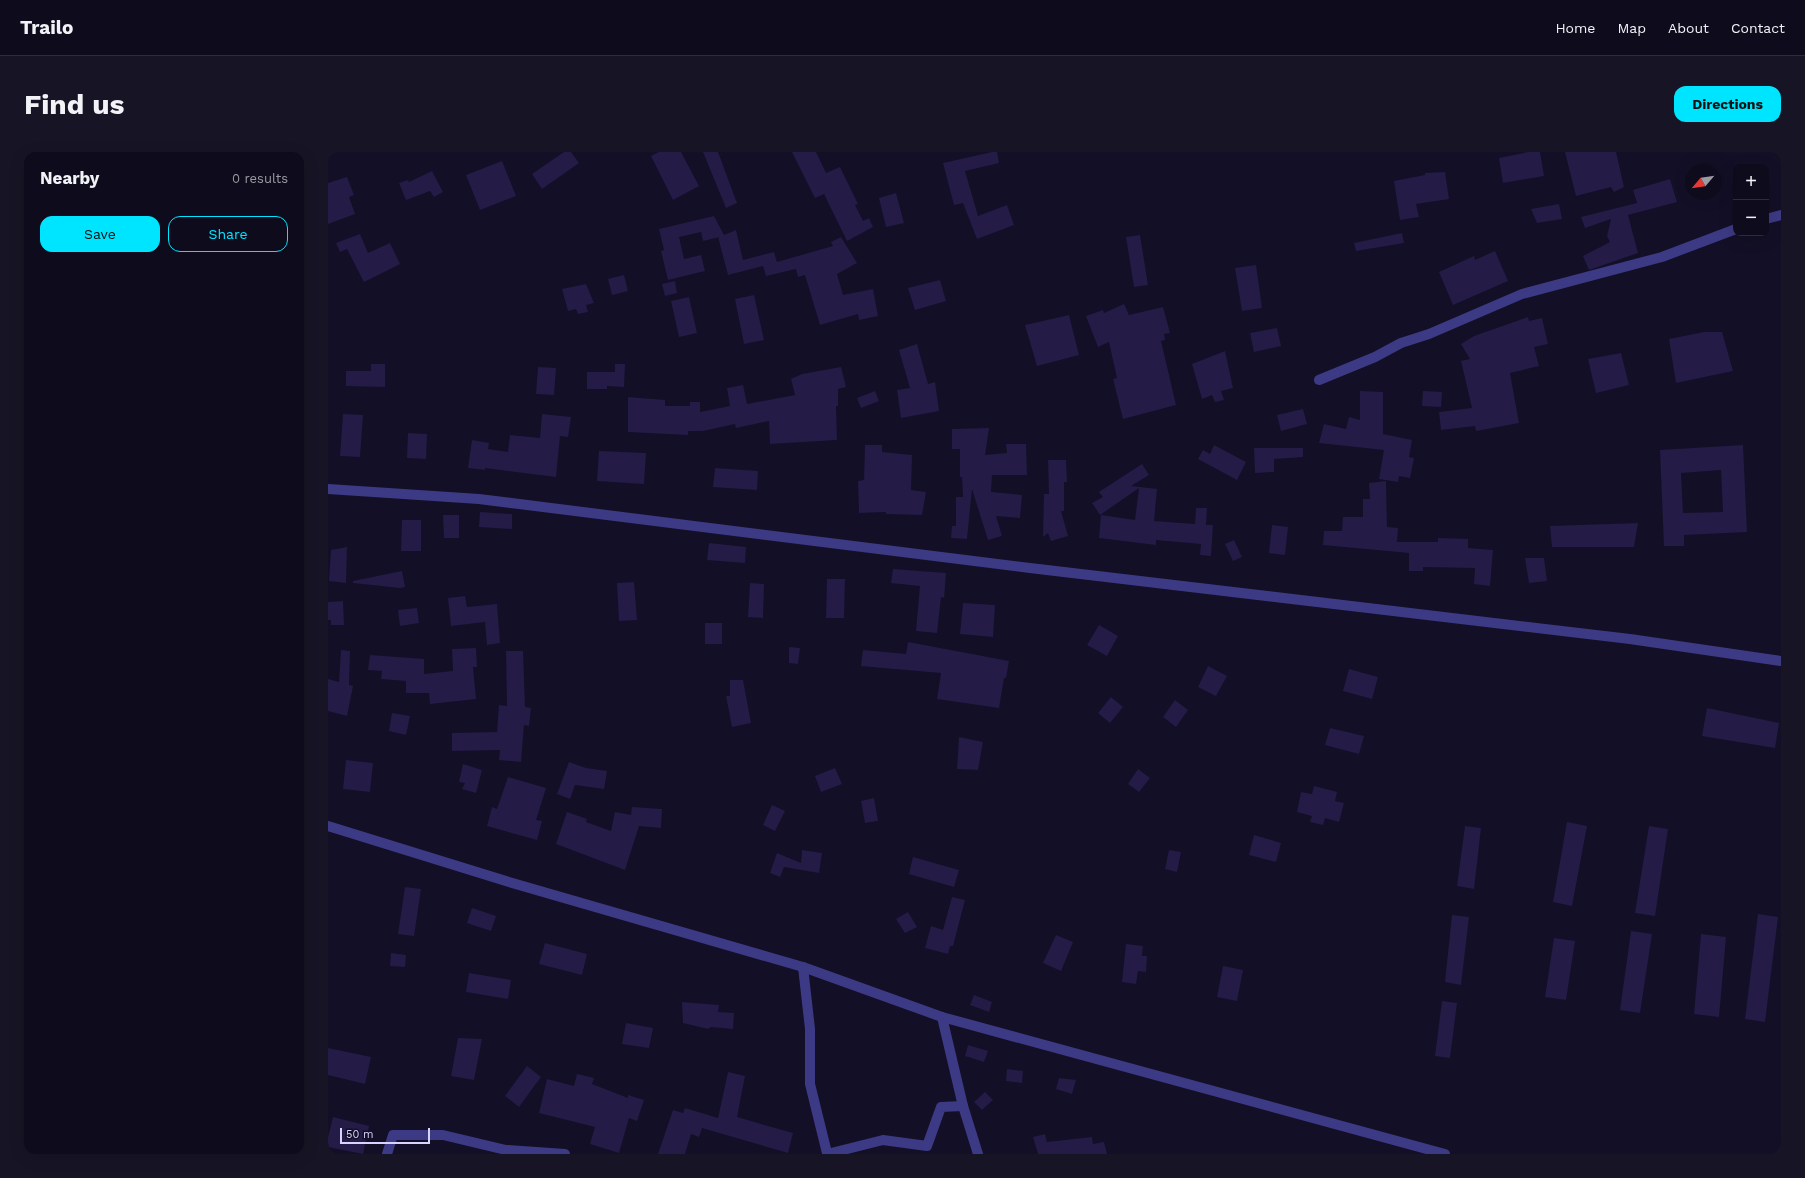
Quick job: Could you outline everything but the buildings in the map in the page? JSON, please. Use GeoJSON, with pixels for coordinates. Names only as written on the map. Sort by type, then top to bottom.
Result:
{"type":"FeatureCollection","features":[{"type":"Feature","properties":{"kind":"street"},"geometry":{"type":"LineString","coordinates":[[1769,218],[1781,215]]}},
{"type":"Feature","properties":{"kind":"street"},"geometry":{"type":"LineString","coordinates":[[1319,380],[1375,357],[1402,343],[1428,334],[1522,294],[1662,257],[1733,230]]}},
{"type":"Feature","properties":{"kind":"street"},"geometry":{"type":"LineString","coordinates":[[328,489],[479,499],[1038,569],[1630,639],[1781,661]]}},
{"type":"Feature","properties":{"kind":"street"},"geometry":{"type":"LineString","coordinates":[[328,826],[509,882],[803,967],[942,1017],[1444,1154]]}},
{"type":"Feature","properties":{"kind":"street"},"geometry":{"type":"LineString","coordinates":[[803,967],[810,1029],[810,1084],[830,1154],[883,1140],[927,1146],[942,1107],[963,1106]]}},
{"type":"Feature","properties":{"kind":"street"},"geometry":{"type":"LineString","coordinates":[[942,1017],[963,1106],[978,1154]]}},
{"type":"Feature","properties":{"kind":"street"},"geometry":{"type":"LineString","coordinates":[[387,1154],[393,1135],[443,1135],[506,1150],[565,1154]]}}]}
